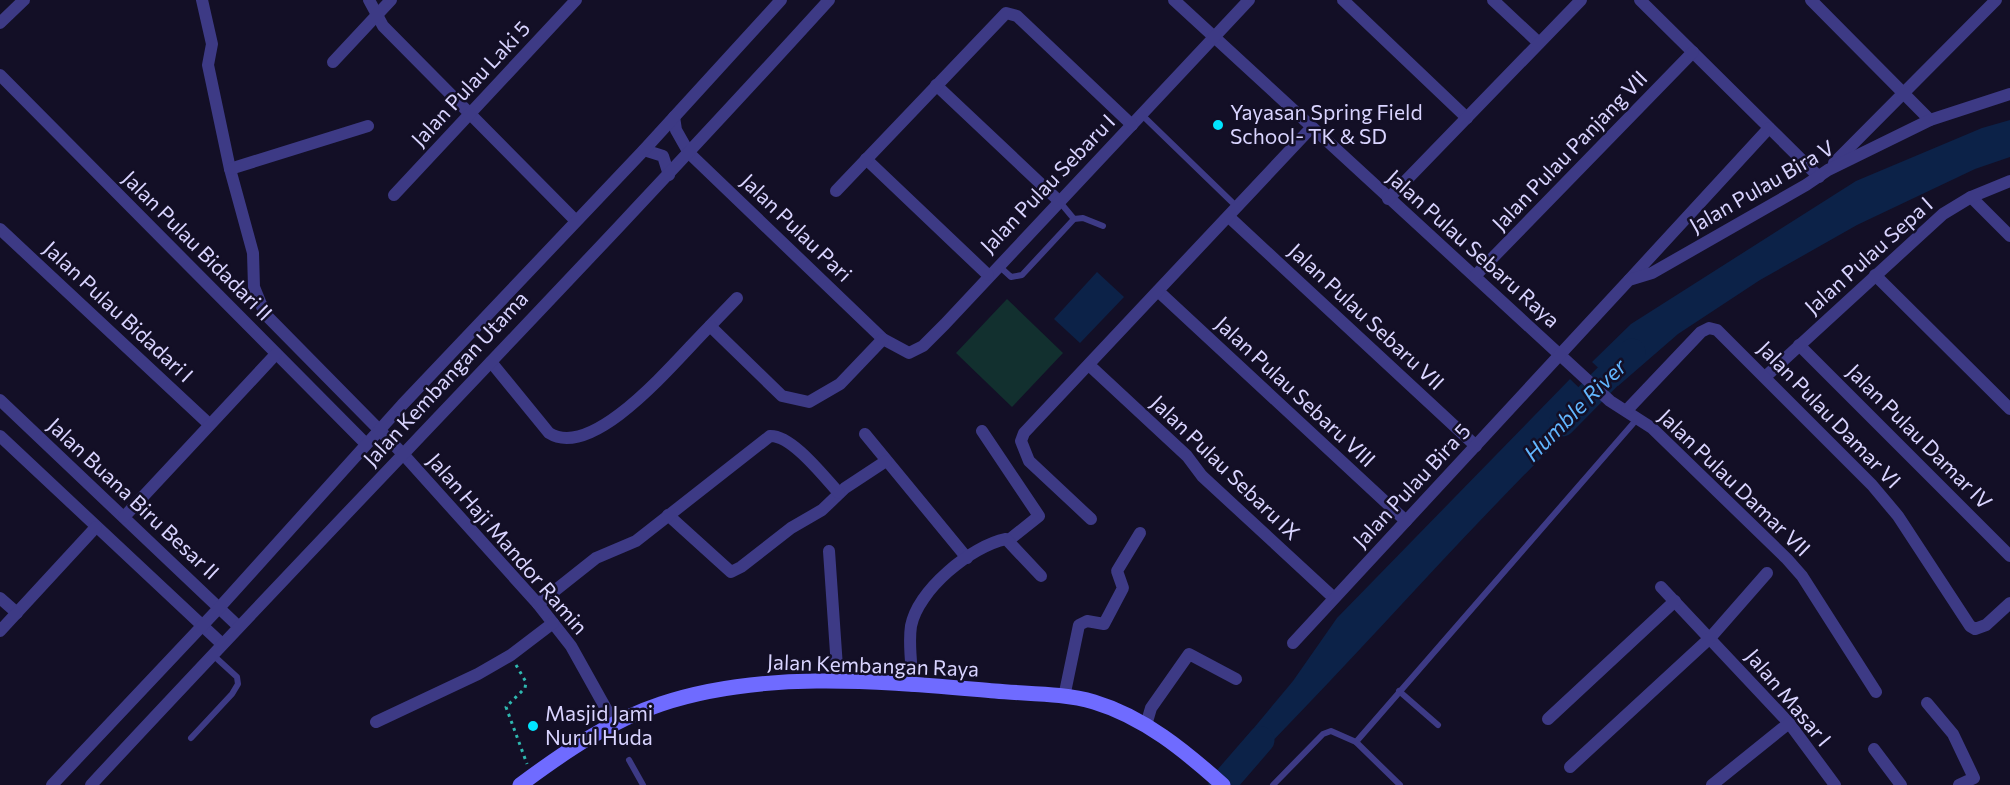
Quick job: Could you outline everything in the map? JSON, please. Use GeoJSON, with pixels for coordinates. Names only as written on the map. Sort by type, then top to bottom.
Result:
{"type":"FeatureCollection","features":[{"type":"Feature","properties":{"kind":"street"},"geometry":{"type":"LineString","coordinates":[[0,23],[24,0]]}},
{"type":"Feature","properties":{"kind":"street"},"geometry":{"type":"LineString","coordinates":[[202,0],[212,44],[208,65],[230,169],[368,126]]}},
{"type":"Feature","properties":{"kind":"street"},"geometry":{"type":"LineString","coordinates":[[369,0],[376,16],[469,115],[576,221]]}},
{"type":"Feature","properties":{"kind":"street"},"geometry":{"type":"LineString","coordinates":[[333,62],[391,0]]}},
{"type":"Feature","properties":{"kind":"street","name":"Jalan Pulau Laki 5"},"geometry":{"type":"LineString","coordinates":[[394,195],[576,0]]}},
{"type":"Feature","properties":{"kind":"street","name":"Jalan Kembangan Utama"},"geometry":{"type":"LineString","coordinates":[[52,785],[219,608],[366,444],[644,150],[781,0]]}},
{"type":"Feature","properties":{"kind":"street","name":"Jalan Kembangan Utama"},"geometry":{"type":"LineString","coordinates":[[91,785],[238,626],[669,175],[829,0]]}},
{"type":"Feature","properties":{"kind":"street","name":"Jalan Pulau Sebaru Raya"},"geometry":{"type":"LineString","coordinates":[[1174,0],[1388,199],[1612,402]]}},
{"type":"Feature","properties":{"kind":"street","name":"Jalan Pulau Sebaru I"},"geometry":{"type":"LineString","coordinates":[[909,353],[923,346],[1249,0]]}},
{"type":"Feature","properties":{"kind":"street"},"geometry":{"type":"LineString","coordinates":[[1343,0],[1467,118]]}},
{"type":"Feature","properties":{"kind":"street"},"geometry":{"type":"LineString","coordinates":[[1493,0],[1539,43]]}},
{"type":"Feature","properties":{"kind":"street"},"geometry":{"type":"LineString","coordinates":[[1388,199],[1581,0]]}},
{"type":"Feature","properties":{"kind":"street"},"geometry":{"type":"LineString","coordinates":[[1640,0],[1769,128],[1823,173],[1904,94],[1988,3]]}},
{"type":"Feature","properties":{"kind":"street"},"geometry":{"type":"LineString","coordinates":[[1810,0],[1930,120]]}},
{"type":"Feature","properties":{"kind":"street"},"geometry":{"type":"LineString","coordinates":[[836,191],[1002,15],[1010,13],[1017,16],[1132,125]]}},
{"type":"Feature","properties":{"kind":"street","name":"Jalan Pulau Panjang VII"},"geometry":{"type":"LineString","coordinates":[[1475,276],[1693,52]]}},
{"type":"Feature","properties":{"kind":"street","name":"Jalan Pulau Bidadari II"},"geometry":{"type":"LineString","coordinates":[[0,75],[366,444]]}},
{"type":"Feature","properties":{"kind":"street"},"geometry":{"type":"LineString","coordinates":[[936,85],[1059,201]]}},
{"type":"Feature","properties":{"kind":"street","name":"Jalan Pulau Bira V"},"geometry":{"type":"LineString","coordinates":[[1565,358],[1629,280],[1652,273],[1823,173],[1930,120],[2010,94]]}},
{"type":"Feature","properties":{"kind":"street","name":"Jalan Pulau Pari"},"geometry":{"type":"LineString","coordinates":[[674,117],[676,130],[689,153],[881,342],[909,353]]}},
{"type":"Feature","properties":{"kind":"street"},"geometry":{"type":"LineString","coordinates":[[1091,519],[1029,461],[1021,441],[1032,423],[1311,128]]}},
{"type":"Feature","properties":{"kind":"street"},"geometry":{"type":"LineString","coordinates":[[1629,280],[1769,128]]}},
{"type":"Feature","properties":{"kind":"street"},"geometry":{"type":"LineString","coordinates":[[644,150],[663,156],[667,162],[669,175]]}},
{"type":"Feature","properties":{"kind":"street"},"geometry":{"type":"LineString","coordinates":[[866,159],[988,275]]}},
{"type":"Feature","properties":{"kind":"street","name":"Jalan Haji Mandor Ramin"},"geometry":{"type":"LineString","coordinates":[[230,169],[253,253],[254,288],[265,314],[380,429],[538,604],[571,646],[614,723]]}},
{"type":"Feature","properties":{"kind":"street","name":"Jalan Pulau Sepa I"},"geometry":{"type":"LineString","coordinates":[[1765,377],[1943,214],[1971,197],[2010,181]]}},
{"type":"Feature","properties":{"kind":"street"},"geometry":{"type":"LineString","coordinates":[[1971,197],[2010,236]]}},
{"type":"Feature","properties":{"kind":"street","name":"Jalan Pulau Sebaru VII"},"geometry":{"type":"LineString","coordinates":[[1234,212],[1476,446]]}},
{"type":"Feature","properties":{"kind":"street","name":"Jalan Pulau Bidadari I"},"geometry":{"type":"LineString","coordinates":[[0,229],[209,424]]}},
{"type":"Feature","properties":{"kind":"street"},"geometry":{"type":"LineString","coordinates":[[1875,275],[2010,409]]}},
{"type":"Feature","properties":{"kind":"street","name":"Jalan Pulau Sebaru VIII"},"geometry":{"type":"LineString","coordinates":[[1158,291],[1406,521]]}},
{"type":"Feature","properties":{"kind":"street"},"geometry":{"type":"LineString","coordinates":[[491,362],[549,433],[558,439],[573,440],[606,426],[737,297]]}},
{"type":"Feature","properties":{"kind":"street"},"geometry":{"type":"LineString","coordinates":[[710,326],[782,396],[796,401],[809,402],[825,395],[840,384],[881,342]]}},
{"type":"Feature","properties":{"kind":"street","name":"Jalan Pulau Damar VI"},"geometry":{"type":"LineString","coordinates":[[1627,410],[1701,332],[1708,328],[1717,330],[1885,500],[1965,621],[1976,629],[1980,628],[2010,603]]}},
{"type":"Feature","properties":{"kind":"street","name":"Jalan Pulau Damar IV"},"geometry":{"type":"LineString","coordinates":[[1800,345],[2010,556]]}},
{"type":"Feature","properties":{"kind":"street"},"geometry":{"type":"LineString","coordinates":[[124,517],[276,354]]}},
{"type":"Feature","properties":{"kind":"street","name":"Jalan Pulau Bira 5"},"geometry":{"type":"LineString","coordinates":[[1293,643],[1476,446],[1565,358]]}},
{"type":"Feature","properties":{"kind":"street","name":"Jalan Pulau Sebaru IX"},"geometry":{"type":"LineString","coordinates":[[1089,365],[1187,456],[1202,476],[1335,598]]}},
{"type":"Feature","properties":{"kind":"street","name":"Jalan Buana Biru Besar II"},"geometry":{"type":"LineString","coordinates":[[0,400],[238,626]]}},
{"type":"Feature","properties":{"kind":"street","name":"Jalan Pulau Damar VII"},"geometry":{"type":"LineString","coordinates":[[1612,402],[1638,417],[1787,559],[1802,576],[1876,692]]}},
{"type":"Feature","properties":{"kind":"street"},"geometry":{"type":"LineString","coordinates":[[914,686],[911,628],[926,592],[967,558],[993,542],[1009,540],[1039,516],[982,431]]}},
{"type":"Feature","properties":{"kind":"street"},"geometry":{"type":"LineString","coordinates":[[865,434],[967,558]]}},
{"type":"Feature","properties":{"kind":"street"},"geometry":{"type":"LineString","coordinates":[[0,436],[222,644]]}},
{"type":"Feature","properties":{"kind":"street"},"geometry":{"type":"LineString","coordinates":[[538,604],[597,558],[636,541],[771,436],[782,437],[839,493]]}},
{"type":"Feature","properties":{"kind":"street"},"geometry":{"type":"LineString","coordinates":[[668,516],[731,572],[741,567],[791,528],[822,510],[839,493],[886,461]]}},
{"type":"Feature","properties":{"kind":"street"},"geometry":{"type":"LineString","coordinates":[[0,631],[96,527]]}},
{"type":"Feature","properties":{"kind":"street"},"geometry":{"type":"LineString","coordinates":[[1064,697],[1079,625],[1087,621],[1104,624],[1123,588],[1117,571],[1140,533]]}},
{"type":"Feature","properties":{"kind":"street"},"geometry":{"type":"LineString","coordinates":[[1009,540],[1041,576]]}},
{"type":"Feature","properties":{"kind":"street"},"geometry":{"type":"LineString","coordinates":[[829,551],[838,682]]}},
{"type":"Feature","properties":{"kind":"street"},"geometry":{"type":"LineString","coordinates":[[1570,767],[1710,638],[1767,573]]}},
{"type":"Feature","properties":{"kind":"street","name":"Jalan Masar I"},"geometry":{"type":"LineString","coordinates":[[1661,587],[1788,723],[1835,785]]}},
{"type":"Feature","properties":{"kind":"street"},"geometry":{"type":"LineString","coordinates":[[0,598],[17,613]]}},
{"type":"Feature","properties":{"kind":"street"},"geometry":{"type":"LineString","coordinates":[[1548,719],[1675,601]]}},
{"type":"Feature","properties":{"kind":"street"},"geometry":{"type":"LineString","coordinates":[[376,722],[511,655],[553,623]]}},
{"type":"Feature","properties":{"kind":"street"},"geometry":{"type":"LineString","coordinates":[[1146,725],[1151,708],[1182,660],[1189,654],[1236,679]]}},
{"type":"Feature","properties":{"kind":"street","name":"Jalan Kembangan Raya"},"geometry":{"type":"LineString","coordinates":[[520,785],[614,723],[662,704],[743,685],[778,681],[914,686],[1064,697],[1093,702],[1146,725],[1208,771],[1223,785]]}},
{"type":"Feature","properties":{"kind":"street"},"geometry":{"type":"LineString","coordinates":[[1928,703],[1953,734],[1974,778],[1963,784]]}},
{"type":"Feature","properties":{"kind":"street"},"geometry":{"type":"LineString","coordinates":[[1712,785],[1788,723]]}},
{"type":"Feature","properties":{"kind":"street"},"geometry":{"type":"LineString","coordinates":[[1874,749],[1901,785]]}},
{"type":"Feature","properties":{"kind":"lane"},"geometry":{"type":"LineString","coordinates":[[1141,114],[1234,212]]}},
{"type":"Feature","properties":{"kind":"lane"},"geometry":{"type":"LineString","coordinates":[[1059,201],[1074,219]]}},
{"type":"Feature","properties":{"kind":"lane"},"geometry":{"type":"LineString","coordinates":[[998,265],[1011,277],[1022,275],[1074,219],[1083,218],[1103,226]]}},
{"type":"Feature","properties":{"kind":"lane"},"geometry":{"type":"LineString","coordinates":[[1356,742],[1638,417]]}},
{"type":"Feature","properties":{"kind":"lane"},"geometry":{"type":"LineString","coordinates":[[191,738],[232,694],[238,684],[237,677],[212,654]]}},
{"type":"Feature","properties":{"kind":"lane"},"geometry":{"type":"LineString","coordinates":[[1399,692],[1438,725]]}},
{"type":"Feature","properties":{"kind":"lane"},"geometry":{"type":"LineString","coordinates":[[1273,785],[1323,734],[1338,732],[1356,742],[1400,785]]}},
{"type":"Feature","properties":{"kind":"lane"},"geometry":{"type":"LineString","coordinates":[[629,760],[643,785]]}},
{"type":"Feature","properties":{"kind":"path"},"geometry":{"type":"LineString","coordinates":[[511,655],[526,682],[525,688],[506,708],[524,759],[534,775]]}},
{"type":"Feature","properties":{"kind":"green space"},"geometry":{"type":"Polygon","coordinates":[[[1007,299],[1063,353],[1012,407],[956,353],[1007,299]]]}},
{"type":"Feature","properties":{"kind":"water"},"geometry":{"type":"Polygon","coordinates":[[[2010,120],[2010,157],[1975,169],[1857,225],[1760,280],[1678,334],[1618,386],[1592,362],[1631,324],[1856,181],[1982,128],[2010,120]]]}},
{"type":"Feature","properties":{"kind":"water"},"geometry":{"type":"Polygon","coordinates":[[[1097,272],[1124,297],[1080,343],[1054,319],[1097,272]]]}},
{"type":"Feature","properties":{"kind":"water"},"geometry":{"type":"Polygon","coordinates":[[[1570,379],[1596,404],[1550,448],[1243,771],[1228,759],[1293,681],[1337,618],[1570,379]]]}},
{"type":"Feature","properties":{"kind":"waterway","name":"Humble River"},"geometry":{"type":"LineString","coordinates":[[1562,423],[1632,352]]}},
{"type":"Feature","properties":{"kind":"waterway","name":"Humble River"},"geometry":{"type":"LineString","coordinates":[[1222,785],[1261,740]]}},
{"type":"Feature","properties":{"kind":"place","name":"Yayasan Spring Field School- TK & SD"},"geometry":{"type":"Point","coordinates":[1218,125]}},
{"type":"Feature","properties":{"kind":"place","name":"Masjid Jami Nurul Huda"},"geometry":{"type":"Point","coordinates":[533,726]}}]}
